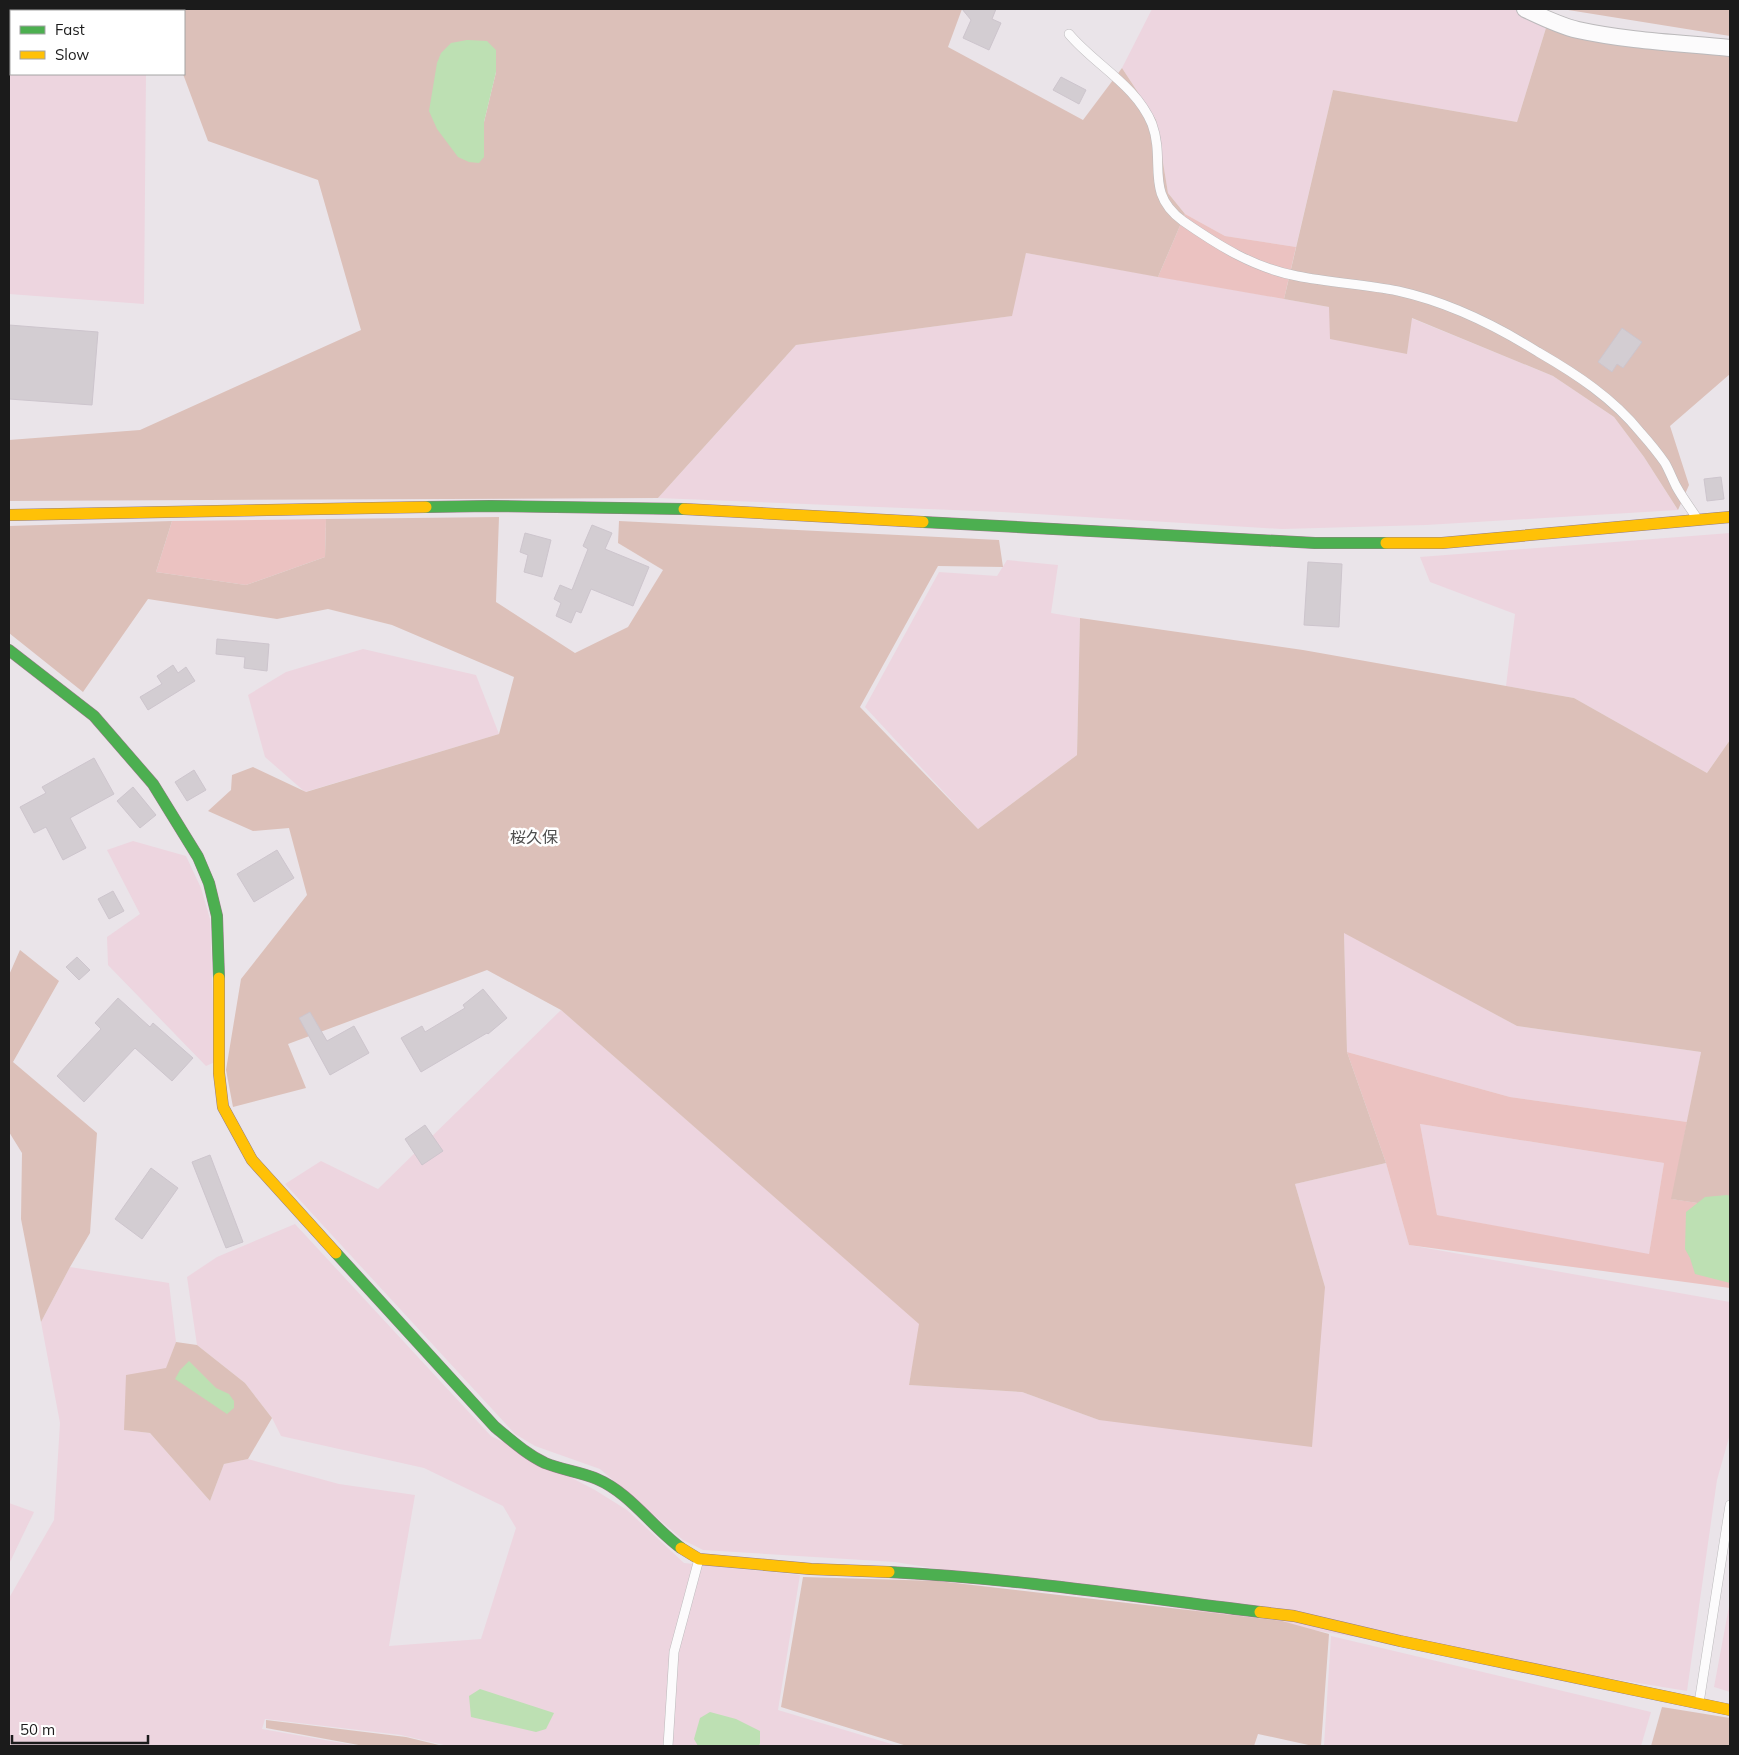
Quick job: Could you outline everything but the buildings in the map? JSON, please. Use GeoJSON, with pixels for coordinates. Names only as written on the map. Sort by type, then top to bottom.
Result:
{"type":"FeatureCollection","features":[{"type":"Feature","properties":{"kind":"street"},"geometry":{"type":"LineString","coordinates":[[1525,9],[1577,30],[1730,48]]}},
{"type":"Feature","properties":{"kind":"street"},"geometry":{"type":"LineString","coordinates":[[9,515],[490,506],[690,508],[1315,543],[1442,543],[1730,517]]}},
{"type":"Feature","properties":{"kind":"street"},"geometry":{"type":"LineString","coordinates":[[9,650],[94,716],[153,784],[198,857],[209,883],[217,916],[219,948],[219,1073],[223,1107],[252,1160],[494,1427],[520,1448],[546,1463],[598,1480],[616,1491],[686,1552],[699,1559],[945,1576],[1067,1588],[1294,1616],[1400,1641],[1730,1710]]}},
{"type":"Feature","properties":{"kind":"lane"},"geometry":{"type":"LineString","coordinates":[[1069,34],[1082,49],[1112,73],[1138,101],[1151,123],[1157,142],[1159,184],[1162,198],[1181,219],[1235,255],[1263,267],[1296,276],[1400,291],[1467,313],[1501,329],[1584,380],[1612,402],[1640,431],[1664,462],[1698,520]]}},
{"type":"Feature","properties":{"kind":"lane"},"geometry":{"type":"LineString","coordinates":[[1699,1703],[1730,1505]]}},
{"type":"Feature","properties":{"kind":"lane"},"geometry":{"type":"LineString","coordinates":[[668,1746],[674,1652],[699,1559]]}},
{"type":"Feature","properties":{"kind":"shaded area"},"geometry":{"type":"Polygon","coordinates":[[[9,9],[146,9],[10,10],[10,75],[146,75],[144,304],[9,294],[9,9]]]}},
{"type":"Feature","properties":{"kind":"shaded area"},"geometry":{"type":"Polygon","coordinates":[[[159,9],[962,9],[948,47],[1083,120],[1122,68],[1156,120],[1168,193],[1185,214],[1158,277],[1026,253],[1012,316],[796,345],[658,498],[9,501],[9,440],[140,430],[361,330],[318,180],[208,141],[183,75],[185,75],[185,10],[159,9]],[[467,40],[484,157],[484,122],[496,72],[467,40]]]}},
{"type":"Feature","properties":{"kind":"shaded area"},"geometry":{"type":"Polygon","coordinates":[[[1152,9],[1522,9],[1546,28],[1517,122],[1333,90],[1296,247],[1225,236],[1185,214],[1168,193],[1156,120],[1122,68],[1152,9]]]}},
{"type":"Feature","properties":{"kind":"shaded area"},"geometry":{"type":"Polygon","coordinates":[[[1562,9],[1730,9],[1730,36],[1562,9]]]}},
{"type":"Feature","properties":{"kind":"shaded area"},"geometry":{"type":"Polygon","coordinates":[[[1546,28],[1730,55],[1730,374],[1670,426],[1689,485],[1678,510],[1644,457],[1614,417],[1553,376],[1412,318],[1407,354],[1330,339],[1329,307],[1284,299],[1333,90],[1517,122],[1546,28]]]}},
{"type":"Feature","properties":{"kind":"shaded area"},"geometry":{"type":"Polygon","coordinates":[[[467,40],[487,41],[496,50],[496,72],[484,122],[484,157],[479,163],[469,162],[458,157],[437,129],[429,111],[437,63],[441,53],[451,43],[467,40]]]}},
{"type":"Feature","properties":{"kind":"shaded area"},"geometry":{"type":"Polygon","coordinates":[[[1185,214],[1225,236],[1296,247],[1284,299],[1158,277],[1185,214]]]}},
{"type":"Feature","properties":{"kind":"shaded area"},"geometry":{"type":"Polygon","coordinates":[[[1026,253],[1329,307],[1407,354],[1411,318],[1553,376],[1614,417],[1644,457],[1678,510],[1426,525],[1282,529],[1002,512],[658,498],[796,345],[1011,316],[1026,253]]]}},
{"type":"Feature","properties":{"kind":"shaded area"},"geometry":{"type":"Polygon","coordinates":[[[499,517],[496,602],[575,653],[628,627],[663,570],[618,543],[619,521],[999,540],[1003,567],[938,566],[860,707],[978,829],[1077,755],[1080,618],[1303,650],[1574,698],[1707,773],[1730,740],[1730,1208],[1671,1199],[1701,1052],[1517,1026],[1344,933],[1347,1052],[1386,1163],[1295,1184],[1325,1287],[1312,1447],[1099,1420],[1022,1392],[909,1385],[919,1324],[561,1010],[487,970],[288,1044],[306,1088],[233,1107],[226,1070],[241,979],[307,895],[289,828],[253,831],[208,811],[231,790],[232,775],[253,767],[306,792],[499,734],[514,677],[392,625],[328,609],[277,619],[148,599],[83,692],[9,633],[9,526],[172,521],[156,572],[246,585],[325,557],[326,519],[499,517]]]}},
{"type":"Feature","properties":{"kind":"shaded area"},"geometry":{"type":"Polygon","coordinates":[[[326,519],[325,557],[246,585],[156,572],[172,521],[326,519]]]}},
{"type":"Feature","properties":{"kind":"shaded area"},"geometry":{"type":"Polygon","coordinates":[[[1730,533],[1730,740],[1707,773],[1574,698],[1506,686],[1515,614],[1430,582],[1420,557],[1730,533]]]}},
{"type":"Feature","properties":{"kind":"shaded area"},"geometry":{"type":"Polygon","coordinates":[[[1007,560],[1058,565],[1051,613],[1080,618],[1077,755],[978,829],[865,707],[939,572],[997,576],[1007,560]]]}},
{"type":"Feature","properties":{"kind":"shaded area"},"geometry":{"type":"Polygon","coordinates":[[[363,649],[476,675],[499,734],[305,792],[265,757],[248,695],[286,672],[363,649]]]}},
{"type":"Feature","properties":{"kind":"shaded area"},"geometry":{"type":"Polygon","coordinates":[[[133,841],[186,856],[201,888],[210,919],[215,1062],[206,1066],[108,965],[107,937],[140,914],[107,850],[133,841]]]}},
{"type":"Feature","properties":{"kind":"shaded area"},"geometry":{"type":"Polygon","coordinates":[[[1344,932],[1517,1026],[1701,1052],[1687,1122],[1510,1097],[1347,1052],[1344,932]]]}},
{"type":"Feature","properties":{"kind":"shaded area"},"geometry":{"type":"Polygon","coordinates":[[[20,950],[59,981],[13,1062],[97,1133],[90,1233],[41,1322],[21,1219],[22,1153],[9,1132],[9,975],[20,950]]]}},
{"type":"Feature","properties":{"kind":"shaded area"},"geometry":{"type":"Polygon","coordinates":[[[561,1010],[920,1324],[909,1385],[1022,1392],[1099,1420],[1325,1287],[1295,1184],[1386,1163],[1409,1245],[1730,1302],[1730,1434],[1717,1480],[1687,1691],[895,1562],[703,1550],[683,1540],[600,1469],[535,1446],[515,1434],[285,1184],[321,1161],[378,1189],[561,1010]]]}},
{"type":"Feature","properties":{"kind":"shaded area"},"geometry":{"type":"Polygon","coordinates":[[[1347,1052],[1510,1097],[1687,1122],[1672,1199],[1730,1208],[1730,1288],[1409,1245],[1386,1163],[1347,1052]],[[1420,1124],[1437,1215],[1649,1254],[1664,1163],[1420,1124]]]}},
{"type":"Feature","properties":{"kind":"shaded area"},"geometry":{"type":"Polygon","coordinates":[[[1420,1124],[1664,1163],[1649,1255],[1437,1215],[1420,1124]]]}},
{"type":"Feature","properties":{"kind":"shaded area"},"geometry":{"type":"Polygon","coordinates":[[[1730,1196],[1730,1283],[1695,1274],[1685,1249],[1686,1212],[1705,1197],[1730,1196]]]}},
{"type":"Feature","properties":{"kind":"shaded area"},"geometry":{"type":"Polygon","coordinates":[[[295,1224],[491,1436],[595,1490],[627,1510],[684,1563],[800,1575],[778,1710],[898,1746],[448,1746],[401,1735],[265,1719],[262,1729],[359,1746],[9,1746],[9,1598],[54,1520],[60,1423],[41,1322],[70,1267],[169,1283],[176,1342],[166,1369],[125,1430],[150,1433],[210,1501],[224,1464],[248,1459],[339,1484],[415,1495],[389,1646],[481,1639],[516,1528],[503,1506],[424,1468],[281,1436],[272,1418],[245,1383],[197,1345],[187,1277],[217,1257],[295,1224]]]}},
{"type":"Feature","properties":{"kind":"shaded area"},"geometry":{"type":"Polygon","coordinates":[[[176,1342],[197,1345],[245,1383],[272,1418],[248,1459],[224,1464],[210,1501],[150,1433],[124,1430],[126,1375],[166,1368],[176,1342]]]}},
{"type":"Feature","properties":{"kind":"shaded area"},"geometry":{"type":"Polygon","coordinates":[[[189,1361],[216,1388],[229,1394],[234,1401],[234,1408],[227,1414],[175,1379],[180,1370],[189,1361]]]}},
{"type":"Feature","properties":{"kind":"shaded area"},"geometry":{"type":"Polygon","coordinates":[[[9,1503],[34,1512],[9,1564],[9,1503]]]}},
{"type":"Feature","properties":{"kind":"shaded area"},"geometry":{"type":"Polygon","coordinates":[[[803,1577],[938,1581],[1282,1621],[1329,1634],[1321,1746],[1258,1734],[1254,1746],[907,1746],[781,1707],[803,1577]]]}},
{"type":"Feature","properties":{"kind":"shaded area"},"geometry":{"type":"Polygon","coordinates":[[[1730,1601],[1730,1692],[1714,1687],[1730,1601]]]}},
{"type":"Feature","properties":{"kind":"shaded area"},"geometry":{"type":"Polygon","coordinates":[[[1331,1636],[1651,1712],[1641,1746],[1324,1746],[1331,1636]]]}},
{"type":"Feature","properties":{"kind":"shaded area"},"geometry":{"type":"Polygon","coordinates":[[[480,1689],[554,1713],[546,1729],[536,1732],[471,1717],[469,1696],[480,1689]]]}},
{"type":"Feature","properties":{"kind":"shaded area"},"geometry":{"type":"Polygon","coordinates":[[[1662,1707],[1730,1718],[1730,1746],[1651,1746],[1662,1707]]]}},
{"type":"Feature","properties":{"kind":"shaded area"},"geometry":{"type":"Polygon","coordinates":[[[710,1712],[736,1719],[760,1731],[759,1746],[698,1746],[694,1739],[700,1718],[710,1712]]]}},
{"type":"Feature","properties":{"kind":"shaded area"},"geometry":{"type":"Polygon","coordinates":[[[266,1720],[406,1737],[443,1746],[364,1746],[266,1728],[266,1720]]]}},
{"type":"Feature","properties":{"kind":"traffic: fast"},"geometry":{"type":"LineString","coordinates":[[426,507],[684,509]]}},
{"type":"Feature","properties":{"kind":"traffic: fast"},"geometry":{"type":"LineString","coordinates":[[923,522],[1315,543],[1386,543]]}},
{"type":"Feature","properties":{"kind":"traffic: fast"},"geometry":{"type":"LineString","coordinates":[[9,650],[94,716],[153,784],[198,857],[209,883],[217,916],[219,978]]}},
{"type":"Feature","properties":{"kind":"traffic: fast"},"geometry":{"type":"LineString","coordinates":[[336,1253],[495,1427],[525,1451],[545,1463],[597,1479],[609,1485],[630,1501],[670,1540],[681,1548]]}},
{"type":"Feature","properties":{"kind":"traffic: fast"},"geometry":{"type":"LineString","coordinates":[[889,1572],[1028,1583],[1260,1612]]}},
{"type":"Feature","properties":{"kind":"traffic: slow"},"geometry":{"type":"LineString","coordinates":[[9,515],[426,507]]}},
{"type":"Feature","properties":{"kind":"traffic: slow"},"geometry":{"type":"LineString","coordinates":[[684,509],[923,522]]}},
{"type":"Feature","properties":{"kind":"traffic: slow"},"geometry":{"type":"LineString","coordinates":[[1386,543],[1442,543],[1730,517]]}},
{"type":"Feature","properties":{"kind":"traffic: slow"},"geometry":{"type":"LineString","coordinates":[[219,978],[219,1073],[223,1107],[252,1160],[336,1253]]}},
{"type":"Feature","properties":{"kind":"traffic: slow"},"geometry":{"type":"LineString","coordinates":[[681,1548],[699,1559],[811,1569],[889,1572]]}},
{"type":"Feature","properties":{"kind":"traffic: slow"},"geometry":{"type":"LineString","coordinates":[[1260,1612],[1294,1616],[1400,1641],[1730,1710]]}},
{"type":"Feature","properties":{"kind":"district","name":"桜久保"},"geometry":{"type":"Point","coordinates":[534,837]}}]}
